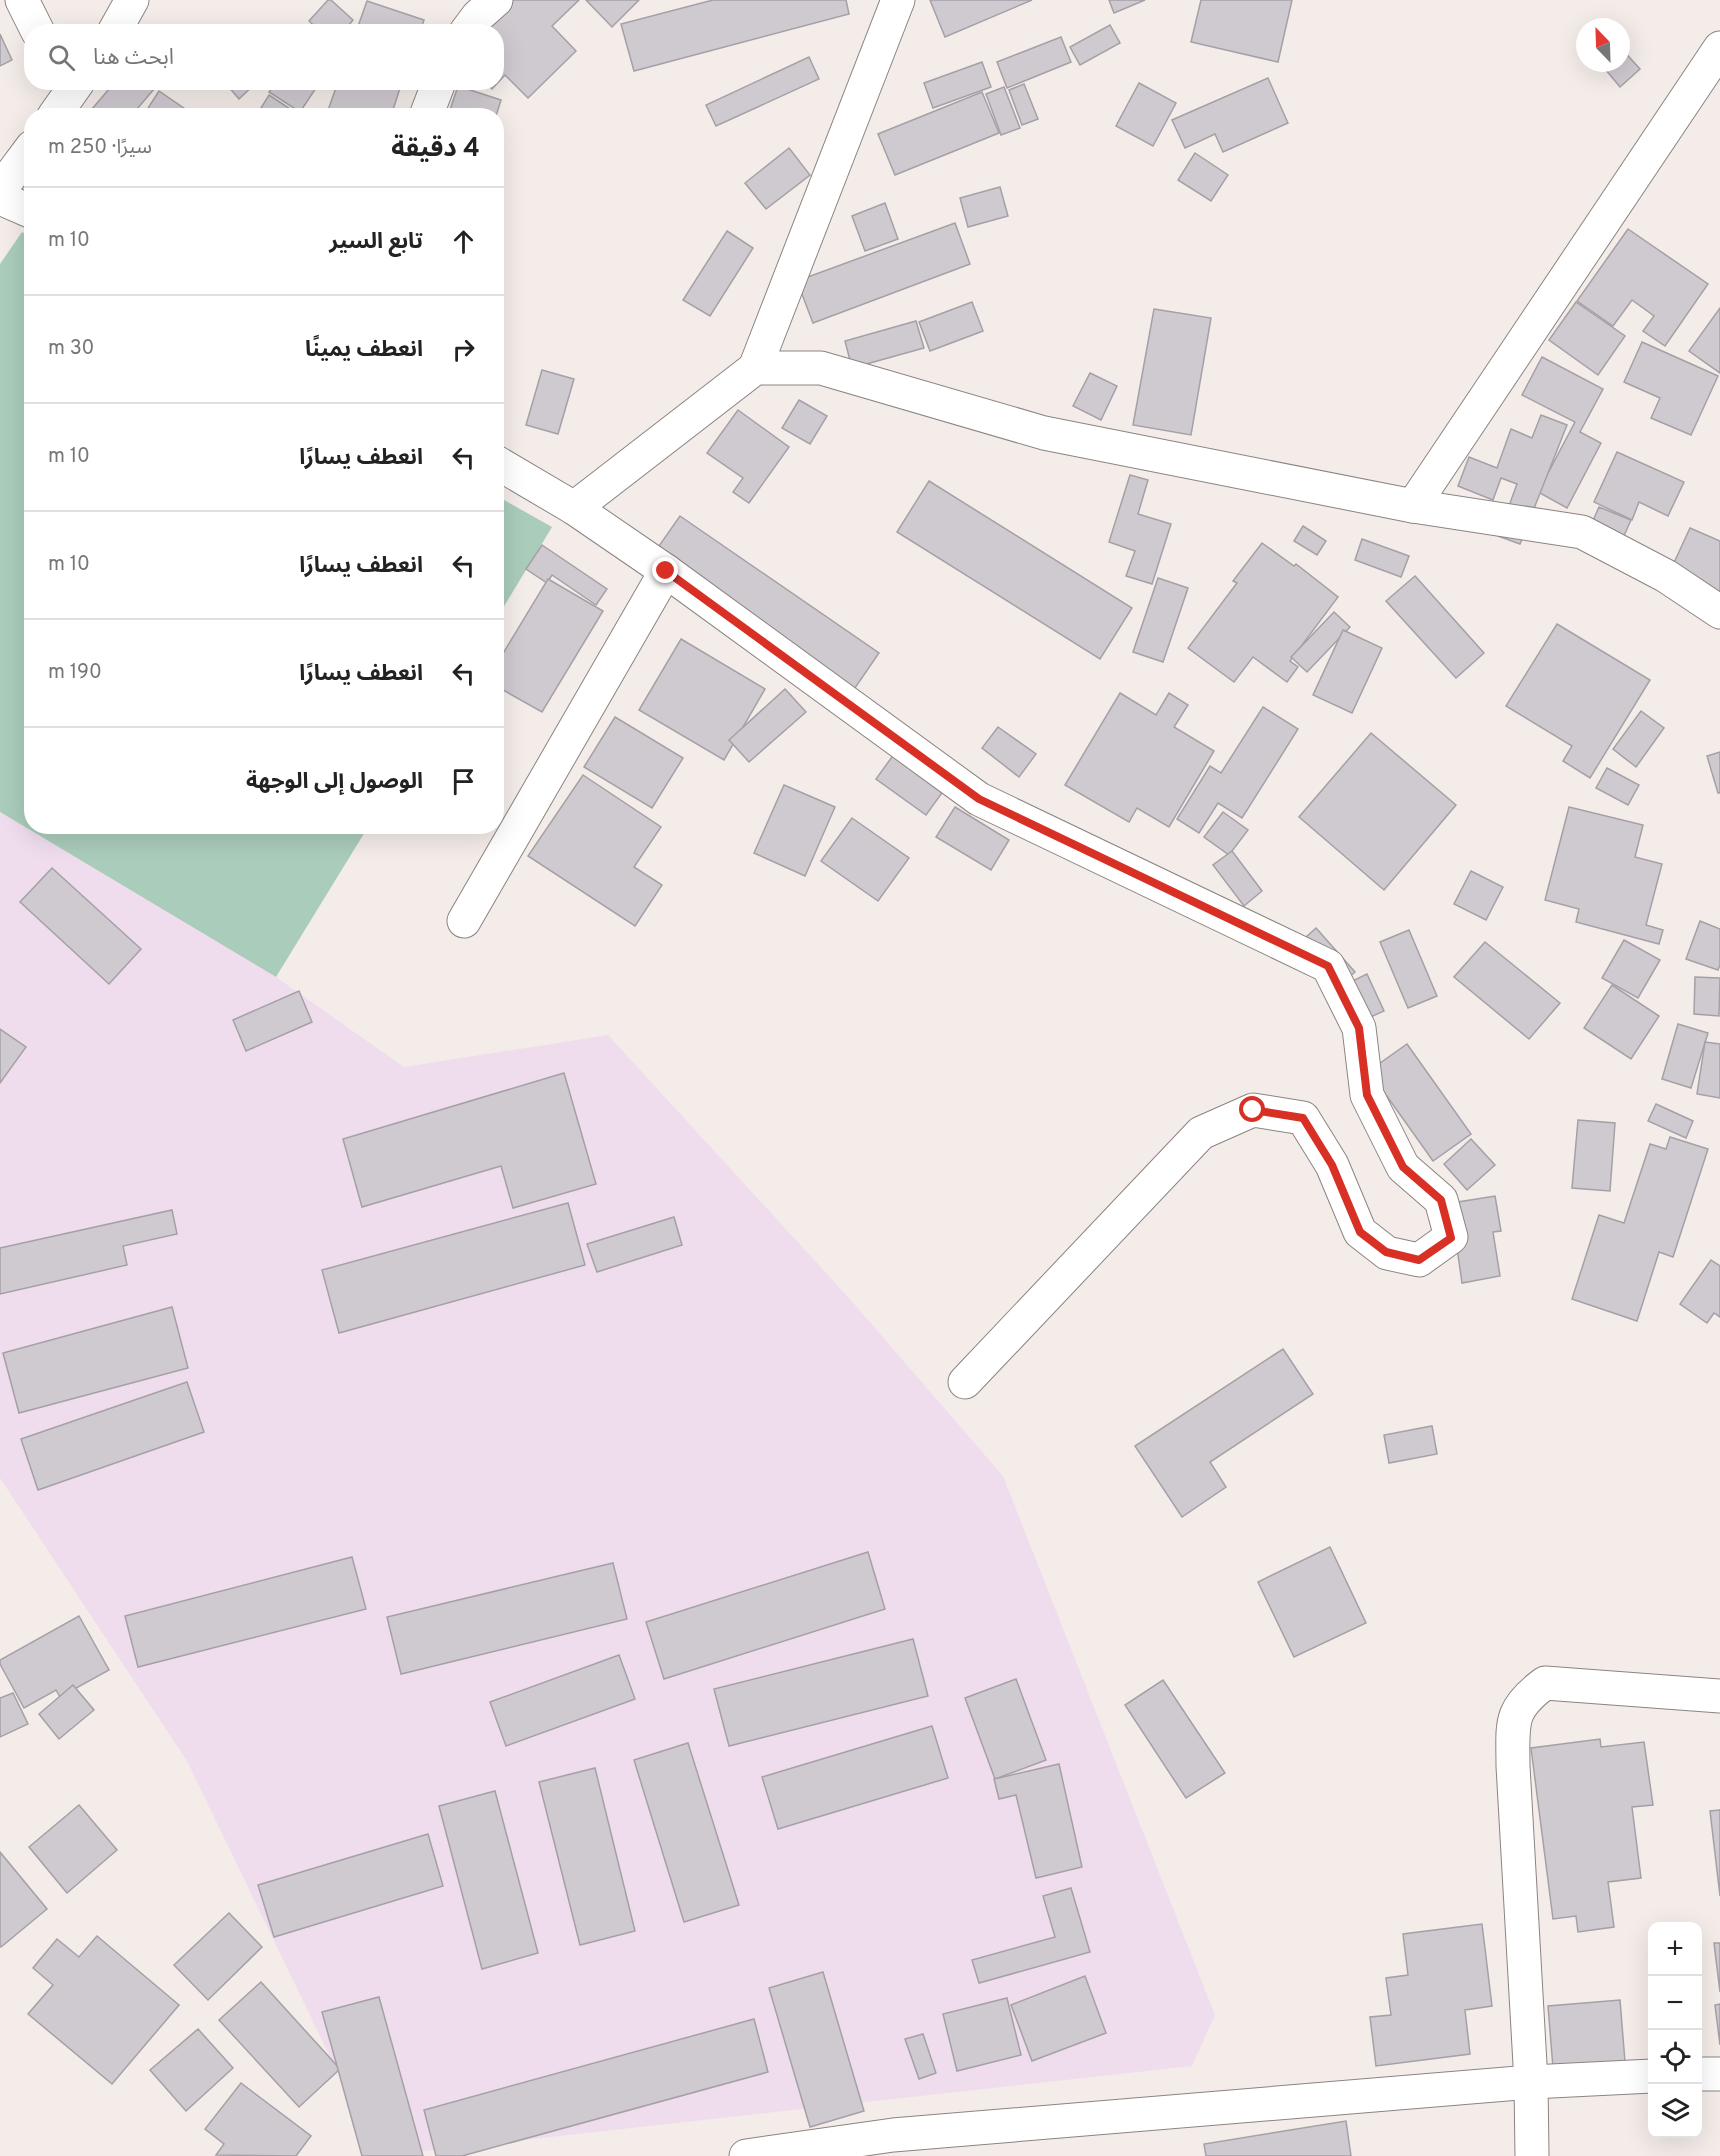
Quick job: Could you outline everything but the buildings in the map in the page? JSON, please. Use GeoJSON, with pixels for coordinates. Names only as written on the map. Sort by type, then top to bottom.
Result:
{"type":"FeatureCollection","features":[{"type":"Feature","properties":{"kind":"street"},"geometry":{"type":"LineString","coordinates":[[22,0],[34,24]]}},
{"type":"Feature","properties":{"kind":"street"},"geometry":{"type":"LineString","coordinates":[[118,24],[132,0]]}},
{"type":"Feature","properties":{"kind":"street"},"geometry":{"type":"LineString","coordinates":[[472,24],[496,0]]}},
{"type":"Feature","properties":{"kind":"street"},"geometry":{"type":"LineString","coordinates":[[574,508],[755,368],[898,0]]}},
{"type":"Feature","properties":{"kind":"street"},"geometry":{"type":"LineString","coordinates":[[1413,507],[1720,48]]}},
{"type":"Feature","properties":{"kind":"street"},"geometry":{"type":"LineString","coordinates":[[429,108],[436,90]]}},
{"type":"Feature","properties":{"kind":"street"},"geometry":{"type":"LineString","coordinates":[[0,190],[24,158]]}},
{"type":"Feature","properties":{"kind":"street"},"geometry":{"type":"LineString","coordinates":[[0,198],[24,208]]}},
{"type":"Feature","properties":{"kind":"street"},"geometry":{"type":"LineString","coordinates":[[755,368],[822,368],[1044,433],[1413,507],[1582,532],[1665,576],[1720,612]]}},
{"type":"Feature","properties":{"kind":"street"},"geometry":{"type":"LineString","coordinates":[[504,467],[574,508],[666,571],[979,799],[1328,966],[1359,1028],[1367,1095],[1403,1167],[1441,1200],[1451,1238],[1419,1260],[1386,1252],[1360,1232],[1332,1165],[1303,1118],[1253,1110],[1201,1132],[965,1382]]}},
{"type":"Feature","properties":{"kind":"street"},"geometry":{"type":"LineString","coordinates":[[464,921],[666,571]]}},
{"type":"Feature","properties":{"kind":"street"},"geometry":{"type":"LineString","coordinates":[[1532,2156],[1531,2082],[1513,1766],[1513,1720],[1527,1696],[1545,1683],[1720,1696]]}},
{"type":"Feature","properties":{"kind":"street"},"geometry":{"type":"LineString","coordinates":[[1702,2074],[1720,2074]]}},
{"type":"Feature","properties":{"kind":"street"},"geometry":{"type":"LineString","coordinates":[[746,2156],[893,2146],[1531,2082],[1648,2076]]}},
{"type":"Feature","properties":{"kind":"shaded area"},"geometry":{"type":"Polygon","coordinates":[[[0,812],[24,826],[24,834],[37,834],[276,977],[404,1067],[608,1035],[849,1298],[1003,1476],[1215,2015],[1192,2066],[378,2156],[187,1761],[0,1478],[0,812]]]}},
{"type":"Feature","properties":{"kind":"green space"},"geometry":{"type":"Polygon","coordinates":[[[22,232],[24,233],[24,826],[0,812],[0,264],[22,232]]]}},
{"type":"Feature","properties":{"kind":"green space"},"geometry":{"type":"Polygon","coordinates":[[[504,500],[552,527],[504,606],[504,500]]]}},
{"type":"Feature","properties":{"kind":"green space"},"geometry":{"type":"Polygon","coordinates":[[[37,834],[364,834],[276,977],[37,834]]]}},
{"type":"Feature","properties":{"kind":"route"},"geometry":{"type":"LineString","coordinates":[[666,571],[979,799],[1328,966],[1359,1028],[1367,1095],[1403,1167],[1441,1200],[1451,1238],[1419,1260],[1386,1252],[1360,1232],[1332,1165],[1303,1118],[1253,1110]]}}]}
